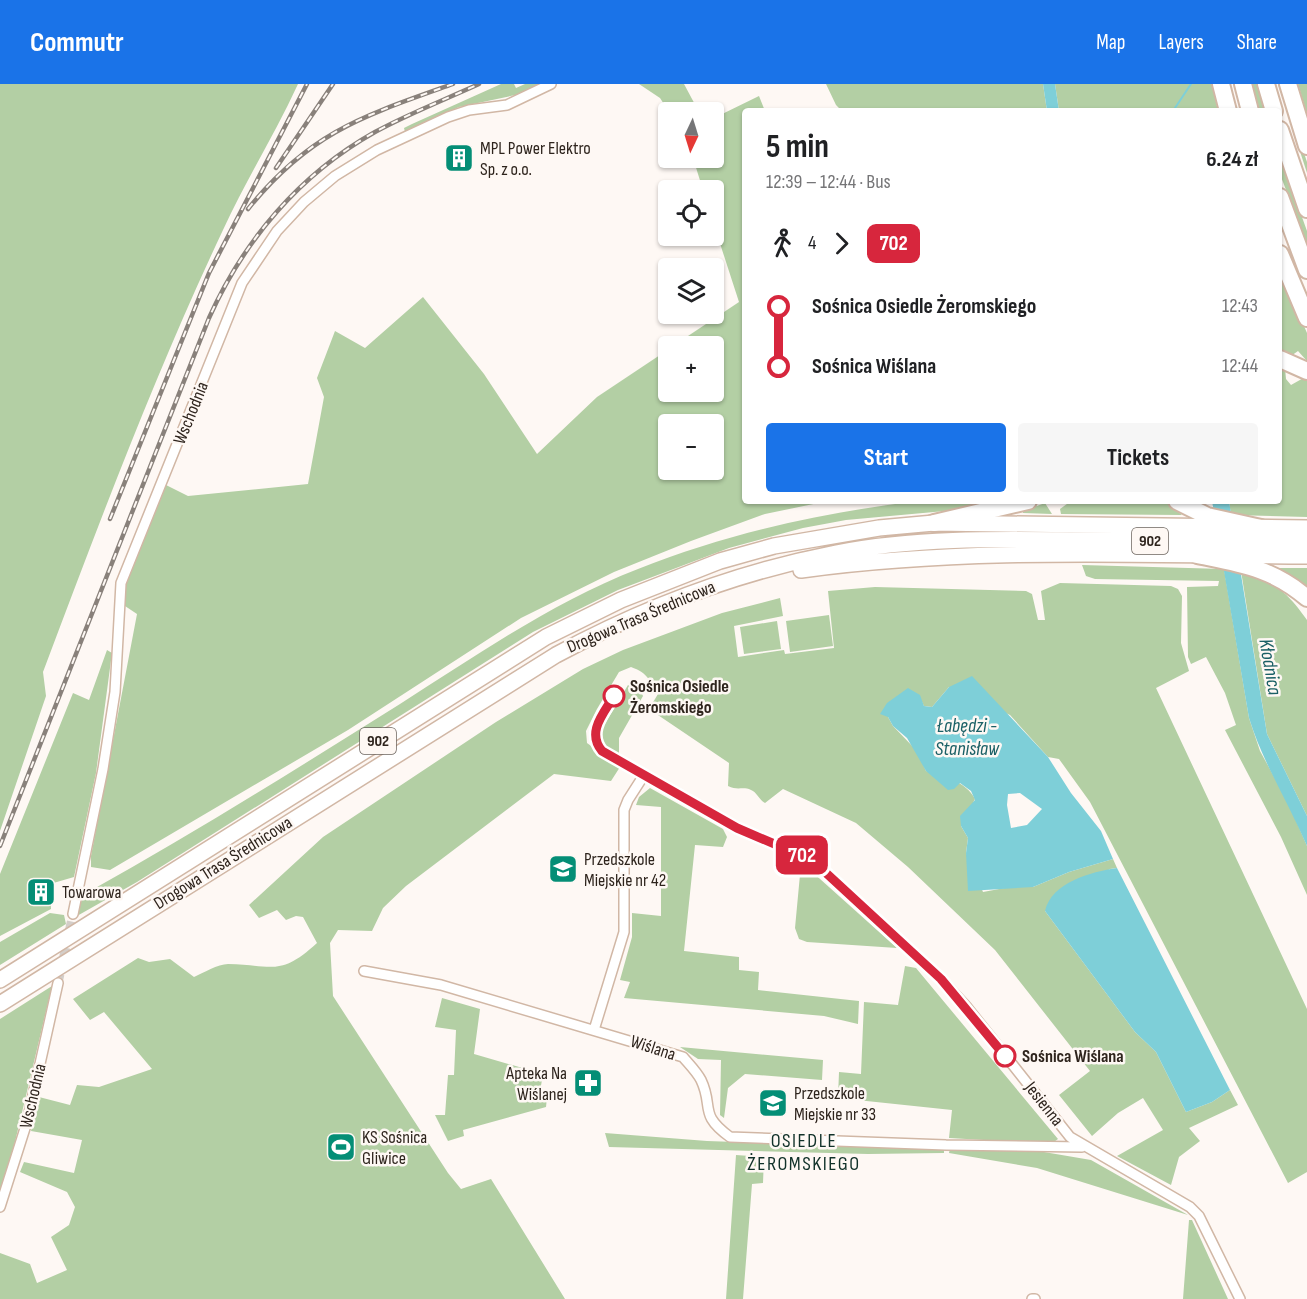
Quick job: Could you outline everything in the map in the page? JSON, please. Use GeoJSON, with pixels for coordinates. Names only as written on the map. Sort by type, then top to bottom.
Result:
{"type":"FeatureCollection","features":[{"type":"Feature","properties":{"kind":"highway"},"geometry":{"type":"LineString","coordinates":[[1221,84],[1227,108]]}},
{"type":"Feature","properties":{"kind":"highway"},"geometry":{"type":"LineString","coordinates":[[1243,84],[1249,108]]}},
{"type":"Feature","properties":{"kind":"highway"},"geometry":{"type":"LineString","coordinates":[[1266,84],[1273,108]]}},
{"type":"Feature","properties":{"kind":"highway"},"geometry":{"type":"LineString","coordinates":[[1287,84],[1307,146]]}},
{"type":"Feature","properties":{"kind":"highway"},"geometry":{"type":"LineString","coordinates":[[1282,136],[1307,209]]}},
{"type":"Feature","properties":{"kind":"highway"},"geometry":{"type":"LineString","coordinates":[[1282,202],[1307,270]]}},
{"type":"Feature","properties":{"kind":"highway"},"geometry":{"type":"LineString","coordinates":[[1282,259],[1307,318]]}},
{"type":"Feature","properties":{"kind":"highway"},"geometry":{"type":"LineString","coordinates":[[934,524],[988,518],[1021,504]]}},
{"type":"Feature","properties":{"kind":"highway"},"geometry":{"type":"LineString","coordinates":[[1183,504],[1207,516],[1261,528]]}},
{"type":"Feature","properties":{"kind":"highway"},"geometry":{"type":"LineString","coordinates":[[1197,555],[1258,567],[1290,584],[1307,598]]}},
{"type":"Feature","properties":{"kind":"main road","name":"902"},"geometry":{"type":"LineString","coordinates":[[988,518],[1307,528]]}},
{"type":"Feature","properties":{"kind":"main road","name":"Drogowa Trasa Średnicowa"},"geometry":{"type":"LineString","coordinates":[[0,980],[504,662],[582,618],[690,572],[774,546],[879,528],[934,524]]}},
{"type":"Feature","properties":{"kind":"main road","name":"Drogowa Trasa Średnicowa"},"geometry":{"type":"LineString","coordinates":[[0,1004],[556,655],[631,618],[730,580],[837,553],[930,542],[993,547],[1307,542]]}},
{"type":"Feature","properties":{"kind":"main road"},"geometry":{"type":"LineString","coordinates":[[993,547],[1197,555],[1307,556]]}},
{"type":"Feature","properties":{"kind":"street","name":"Wschodnia"},"geometry":{"type":"LineString","coordinates":[[73,914],[103,769],[115,692],[121,583],[242,283],[278,231],[304,202],[335,176],[377,150],[448,117],[469,110],[507,105],[551,84]]}},
{"type":"Feature","properties":{"kind":"street","name":"Jesienna"},"geometry":{"type":"LineString","coordinates":[[594,1030],[624,932],[624,810],[644,776],[737,828],[794,851],[819,866],[941,979],[1070,1137],[1082,1147],[1190,1207],[1199,1216],[1240,1299]]}},
{"type":"Feature","properties":{"kind":"street","name":"Wiślana"},"geometry":{"type":"LineString","coordinates":[[364,971],[441,985],[683,1057],[702,1080],[708,1115],[717,1128],[730,1137],[946,1145],[1082,1147]]}},
{"type":"Feature","properties":{"kind":"street","name":"Wschodnia"},"geometry":{"type":"LineString","coordinates":[[0,1207],[27,1122],[58,983]]}},
{"type":"Feature","properties":{"kind":"green space"},"geometry":{"type":"Polygon","coordinates":[[[0,84],[298,84],[223,230],[128,449],[43,672],[46,696],[0,831],[0,84]]]}},
{"type":"Feature","properties":{"kind":"green space"},"geometry":{"type":"Polygon","coordinates":[[[501,84],[514,84],[516,88],[525,84],[540,84],[520,94],[459,107],[405,132],[404,128],[501,84]]]}},
{"type":"Feature","properties":{"kind":"green space"},"geometry":{"type":"Polygon","coordinates":[[[639,84],[684,84],[694,102],[663,102],[639,84]]]}},
{"type":"Feature","properties":{"kind":"green space"},"geometry":{"type":"Polygon","coordinates":[[[826,84],[1043,84],[1047,108],[839,108],[826,84]]]}},
{"type":"Feature","properties":{"kind":"green space"},"geometry":{"type":"Polygon","coordinates":[[[1055,84],[1212,84],[1217,108],[1059,108],[1055,84]]]}},
{"type":"Feature","properties":{"kind":"green space"},"geometry":{"type":"Polygon","coordinates":[[[1251,84],[1257,84],[1264,108],[1258,108],[1251,84]]]}},
{"type":"Feature","properties":{"kind":"green space"},"geometry":{"type":"Polygon","coordinates":[[[1278,84],[1281,84],[1307,162],[1307,173],[1278,84]]]}},
{"type":"Feature","properties":{"kind":"green space"},"geometry":{"type":"Polygon","coordinates":[[[1298,84],[1307,84],[1307,114],[1298,84]]]}},
{"type":"Feature","properties":{"kind":"green space"},"geometry":{"type":"Polygon","coordinates":[[[759,96],[764,108],[742,108],[742,504],[813,504],[765,514],[691,541],[614,572],[521,618],[348,730],[110,870],[91,867],[91,856],[137,614],[122,604],[126,581],[166,485],[188,496],[308,484],[324,397],[317,378],[335,331],[365,348],[423,297],[484,374],[537,454],[597,397],[658,356],[658,402],[724,402],[724,336],[688,336],[706,324],[724,324],[724,312],[739,302],[721,246],[724,246],[724,180],[700,180],[696,168],[724,168],[724,113],[759,96]]]}},
{"type":"Feature","properties":{"kind":"green space"},"geometry":{"type":"Polygon","coordinates":[[[1282,162],[1307,231],[1307,246],[1282,179],[1282,162]]]}},
{"type":"Feature","properties":{"kind":"green space"},"geometry":{"type":"Polygon","coordinates":[[[1282,276],[1307,333],[1307,361],[1298,351],[1291,356],[1282,354],[1282,276]]]}},
{"type":"Feature","properties":{"kind":"green space"},"geometry":{"type":"Polygon","coordinates":[[[1282,367],[1285,368],[1286,379],[1291,385],[1307,376],[1307,517],[1231,515],[1229,504],[1282,504],[1282,367]]]}},
{"type":"Feature","properties":{"kind":"green space"},"geometry":{"type":"Polygon","coordinates":[[[898,504],[977,504],[978,508],[846,520],[803,528],[729,548],[618,590],[533,632],[137,882],[77,916],[82,899],[90,891],[246,799],[487,648],[576,597],[638,569],[706,545],[775,526],[898,504]]]}},
{"type":"Feature","properties":{"kind":"green space"},"geometry":{"type":"Polygon","coordinates":[[[1046,504],[1052,514],[1023,513],[1023,511],[1046,504]]]}},
{"type":"Feature","properties":{"kind":"green space"},"geometry":{"type":"Polygon","coordinates":[[[1067,504],[1168,504],[1182,515],[1061,514],[1060,509],[1067,504]]]}},
{"type":"Feature","properties":{"kind":"green space"},"geometry":{"type":"Polygon","coordinates":[[[1082,565],[1224,569],[1249,718],[1260,751],[1288,802],[1307,846],[1307,895],[1281,837],[1225,730],[1236,725],[1225,693],[1206,657],[1191,664],[1188,657],[1187,587],[1218,586],[1219,581],[1095,579],[1086,576],[1082,565]]]}},
{"type":"Feature","properties":{"kind":"green space"},"geometry":{"type":"Polygon","coordinates":[[[1276,568],[1307,568],[1307,590],[1276,568]]]}},
{"type":"Feature","properties":{"kind":"green space"},"geometry":{"type":"Polygon","coordinates":[[[1241,571],[1271,584],[1286,594],[1307,620],[1307,816],[1267,734],[1241,571]]]}},
{"type":"Feature","properties":{"kind":"green space"},"geometry":{"type":"Polygon","coordinates":[[[1060,583],[1171,586],[1178,589],[1182,596],[1181,643],[1189,671],[1156,688],[1307,1009],[1307,1172],[1288,1183],[1090,802],[1059,759],[1048,757],[1010,715],[949,687],[932,707],[924,706],[921,700],[888,717],[893,726],[917,751],[926,771],[960,784],[975,799],[961,826],[968,838],[966,853],[983,892],[1010,887],[1033,887],[1069,872],[1113,859],[1117,868],[1110,869],[1045,911],[1135,1032],[1156,1052],[1186,1112],[1212,1102],[1230,1090],[1238,1105],[1189,1128],[1200,1141],[1179,1157],[1171,1185],[1117,1156],[1163,1130],[1143,1098],[1118,1113],[1092,1136],[1059,1095],[1090,1071],[995,950],[908,867],[856,823],[783,789],[765,803],[751,790],[728,786],[729,763],[649,709],[658,694],[645,674],[631,667],[619,672],[586,731],[587,743],[620,767],[611,781],[554,774],[406,886],[383,908],[372,931],[338,930],[330,943],[333,996],[448,1173],[461,1189],[491,1179],[565,1299],[0,1299],[0,1253],[30,1264],[37,1283],[67,1270],[51,1237],[69,1225],[75,1207],[67,1192],[20,1172],[24,1162],[74,1173],[82,1140],[31,1131],[39,1097],[70,1105],[77,1085],[99,1087],[152,1069],[104,1012],[90,1020],[73,999],[138,958],[149,962],[170,959],[194,977],[224,964],[276,967],[294,961],[317,943],[303,917],[296,916],[286,920],[277,910],[259,918],[249,905],[323,837],[496,722],[583,669],[623,650],[722,613],[780,598],[783,616],[734,626],[738,657],[784,650],[785,654],[834,648],[828,591],[875,587],[1026,591],[1032,594],[1038,620],[1045,620],[1041,591],[1060,583]]]}},
{"type":"Feature","properties":{"kind":"green space"},"geometry":{"type":"Polygon","coordinates":[[[829,615],[833,646],[790,652],[786,621],[829,615]]]}},
{"type":"Feature","properties":{"kind":"green space"},"geometry":{"type":"Polygon","coordinates":[[[777,621],[781,649],[744,654],[740,627],[777,621]]]}},
{"type":"Feature","properties":{"kind":"green space"},"geometry":{"type":"Polygon","coordinates":[[[107,650],[112,653],[96,773],[74,877],[50,884],[51,909],[0,936],[0,874],[73,693],[89,700],[107,650]]]}},
{"type":"Feature","properties":{"kind":"green space"},"geometry":{"type":"Polygon","coordinates":[[[628,685],[639,687],[643,696],[619,738],[619,759],[603,744],[600,732],[628,685]]]}},
{"type":"Feature","properties":{"kind":"green space"},"geometry":{"type":"Polygon","coordinates":[[[650,788],[723,829],[727,837],[723,847],[695,845],[684,951],[739,957],[739,970],[759,972],[758,990],[859,1001],[858,1024],[824,1016],[624,998],[630,982],[620,980],[632,937],[632,913],[661,916],[661,807],[636,805],[639,797],[650,788]]]}},
{"type":"Feature","properties":{"kind":"green space"},"geometry":{"type":"Polygon","coordinates":[[[801,864],[897,948],[807,942],[799,939],[795,928],[801,864]]]}},
{"type":"Feature","properties":{"kind":"green space"},"geometry":{"type":"Polygon","coordinates":[[[50,913],[64,915],[66,924],[0,965],[0,942],[50,913]]]}},
{"type":"Feature","properties":{"kind":"green space"},"geometry":{"type":"Polygon","coordinates":[[[905,966],[916,968],[1058,1139],[1051,1144],[949,1138],[952,1110],[838,1098],[839,1072],[861,1074],[864,1002],[898,1005],[905,966]]]}},
{"type":"Feature","properties":{"kind":"green space"},"geometry":{"type":"Polygon","coordinates":[[[52,986],[10,1163],[0,1189],[0,1019],[52,986]]]}},
{"type":"Feature","properties":{"kind":"green space"},"geometry":{"type":"Polygon","coordinates":[[[442,998],[480,1009],[474,1054],[543,1074],[539,1097],[547,1098],[546,1107],[463,1130],[464,1136],[448,1141],[435,1115],[445,1115],[448,1075],[454,1075],[456,1030],[435,1027],[442,998]]]}},
{"type":"Feature","properties":{"kind":"green space"},"geometry":{"type":"Polygon","coordinates":[[[680,1047],[823,1060],[822,1080],[745,1074],[728,1088],[724,1118],[720,1115],[721,1060],[698,1059],[680,1047]]]}},
{"type":"Feature","properties":{"kind":"green space"},"geometry":{"type":"Polygon","coordinates":[[[605,1133],[707,1141],[944,1149],[944,1153],[868,1154],[609,1147],[605,1133]]]}},
{"type":"Feature","properties":{"kind":"green space"},"geometry":{"type":"Polygon","coordinates":[[[950,1148],[1044,1152],[1091,1160],[1188,1215],[1037,1168],[949,1153],[950,1148]]]}},
{"type":"Feature","properties":{"kind":"green space"},"geometry":{"type":"Polygon","coordinates":[[[736,1155],[764,1157],[763,1183],[752,1184],[743,1299],[726,1299],[736,1155]]]}},
{"type":"Feature","properties":{"kind":"green space"},"geometry":{"type":"Polygon","coordinates":[[[1189,1220],[1192,1220],[1228,1299],[1183,1299],[1189,1220]]]}},
{"type":"Feature","properties":{"kind":"water"},"geometry":{"type":"Polygon","coordinates":[[[1043,84],[1055,84],[1059,108],[1047,108],[1043,84]]]}},
{"type":"Feature","properties":{"kind":"water"},"geometry":{"type":"Polygon","coordinates":[[[1213,504],[1229,504],[1267,734],[1307,816],[1307,846],[1261,751],[1249,718],[1213,504]]]}},
{"type":"Feature","properties":{"kind":"water","name":"Łabędzi - Stanisław"},"geometry":{"type":"Polygon","coordinates":[[[972,676],[1048,757],[1071,793],[1101,831],[1113,859],[1069,872],[1033,887],[968,891],[966,853],[968,838],[961,826],[960,816],[975,800],[971,791],[960,783],[954,789],[948,790],[926,771],[907,738],[893,726],[888,717],[880,714],[887,703],[908,688],[920,695],[924,706],[932,707],[949,687],[972,676]],[[1020,793],[1008,794],[1007,805],[1011,828],[1027,825],[1042,809],[1020,793]]]}},
{"type":"Feature","properties":{"kind":"water"},"geometry":{"type":"Polygon","coordinates":[[[1117,868],[1230,1090],[1212,1102],[1186,1112],[1156,1052],[1135,1032],[1045,911],[1049,901],[1056,893],[1074,880],[1117,868]]]}},
{"type":"Feature","properties":{"kind":"waterway"},"geometry":{"type":"LineString","coordinates":[[1175,108],[1191,84]]}},
{"type":"Feature","properties":{"kind":"tunnel"},"geometry":{"type":"LineString","coordinates":[[58,983],[73,914]]}},
{"type":"Feature","properties":{"kind":"railway"},"geometry":{"type":"LineString","coordinates":[[110,519],[209,273],[307,84]]}},
{"type":"Feature","properties":{"kind":"railway"},"geometry":{"type":"LineString","coordinates":[[276,168],[333,84]]}},
{"type":"Feature","properties":{"kind":"railway"},"geometry":{"type":"LineString","coordinates":[[248,209],[294,161],[316,144],[365,117],[453,84]]}},
{"type":"Feature","properties":{"kind":"railway"},"geometry":{"type":"LineString","coordinates":[[0,846],[209,318],[239,262],[277,212],[322,168],[388,125],[479,84]]}},
{"type":"Feature","properties":{"kind":"bus line","name":"702"},"geometry":{"type":"LineString","coordinates":[[614,696],[595,730],[595,740],[602,751],[737,828],[812,860],[941,979],[966,1006],[1005,1056]]}},
{"type":"Feature","properties":{"kind":"place","name":"MPL Power Elektro Sp. z o.o."},"geometry":{"type":"Point","coordinates":[459,158]}},
{"type":"Feature","properties":{"kind":"place","name":"Sośnica Osiedle Żeromskiego"},"geometry":{"type":"Point","coordinates":[614,696]}},
{"type":"Feature","properties":{"kind":"place","name":"Przedszkole Miejskie nr 42"},"geometry":{"type":"Point","coordinates":[563,869]}},
{"type":"Feature","properties":{"kind":"place","name":"Towarowa"},"geometry":{"type":"Point","coordinates":[41,892]}},
{"type":"Feature","properties":{"kind":"place","name":"Sośnica Wiślana"},"geometry":{"type":"Point","coordinates":[1005,1056]}},
{"type":"Feature","properties":{"kind":"place","name":"Apteka Na Wiślanej"},"geometry":{"type":"Point","coordinates":[588,1083]}},
{"type":"Feature","properties":{"kind":"place","name":"Przedszkole Miejskie nr 33"},"geometry":{"type":"Point","coordinates":[773,1103]}},
{"type":"Feature","properties":{"kind":"place","name":"KS Sośnica Gliwice"},"geometry":{"type":"Point","coordinates":[341,1147]}},
{"type":"Feature","properties":{"kind":"district","name":"OSIEDLE ŻEROMSKIEGO"},"geometry":{"type":"Point","coordinates":[804,1152]}},
{"type":"Feature","properties":{"kind":"water label","name":"Kłodnica"},"geometry":{"type":"Point","coordinates":[1270,667]}}]}
